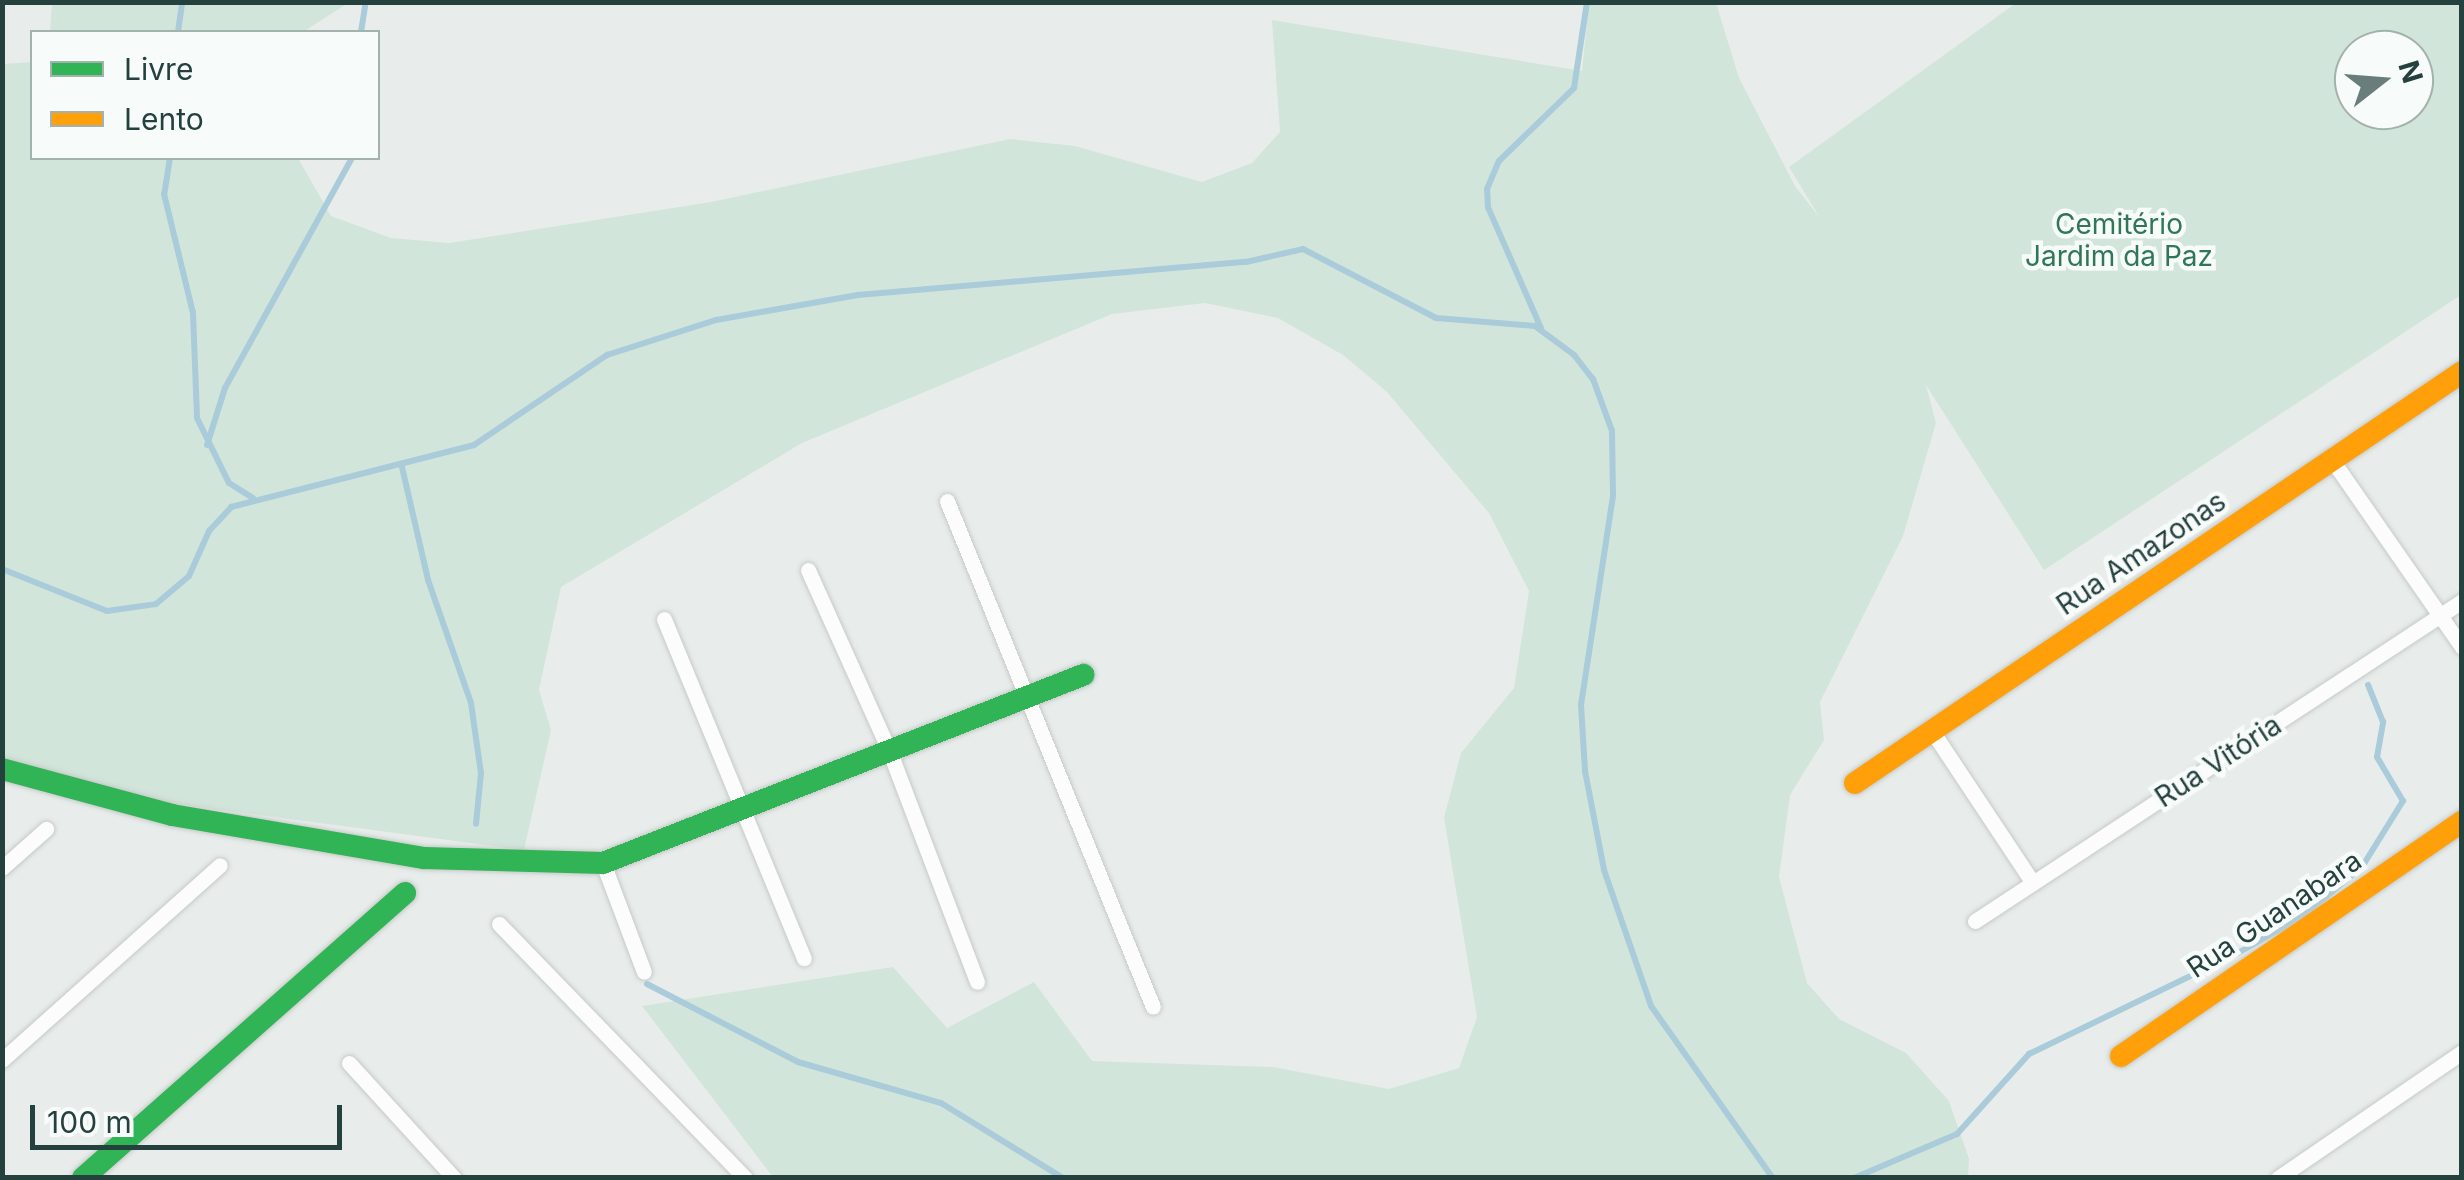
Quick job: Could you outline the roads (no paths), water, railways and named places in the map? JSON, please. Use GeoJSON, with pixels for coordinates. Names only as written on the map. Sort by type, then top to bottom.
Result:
{"type":"FeatureCollection","features":[{"type":"Feature","properties":{"kind":"street","name":"Rua Amazonas"},"geometry":{"type":"LineString","coordinates":[[1854,783],[2462,372]]}},
{"type":"Feature","properties":{"kind":"street"},"geometry":{"type":"LineString","coordinates":[[2332,460],[2462,647]]}},
{"type":"Feature","properties":{"kind":"street"},"geometry":{"type":"LineString","coordinates":[[947,500],[1030,693],[1153,1007]]}},
{"type":"Feature","properties":{"kind":"street"},"geometry":{"type":"LineString","coordinates":[[808,570],[889,750],[978,982]]}},
{"type":"Feature","properties":{"kind":"street","name":"Rua Vitória"},"geometry":{"type":"LineString","coordinates":[[1975,922],[2462,601]]}},
{"type":"Feature","properties":{"kind":"street"},"geometry":{"type":"LineString","coordinates":[[664,619],[804,958]]}},
{"type":"Feature","properties":{"kind":"street"},"geometry":{"type":"LineString","coordinates":[[2,769],[62,790],[172,814],[424,858],[604,863],[743,812],[1084,674]]}},
{"type":"Feature","properties":{"kind":"street"},"geometry":{"type":"LineString","coordinates":[[1932,731],[2032,884]]}},
{"type":"Feature","properties":{"kind":"street","name":"Rua Guanabara"},"geometry":{"type":"LineString","coordinates":[[2121,1056],[2462,822]]}},
{"type":"Feature","properties":{"kind":"street"},"geometry":{"type":"LineString","coordinates":[[2,868],[46,829]]}},
{"type":"Feature","properties":{"kind":"street"},"geometry":{"type":"LineString","coordinates":[[604,863],[644,972]]}},
{"type":"Feature","properties":{"kind":"street"},"geometry":{"type":"LineString","coordinates":[[2,1060],[220,865]]}},
{"type":"Feature","properties":{"kind":"street"},"geometry":{"type":"LineString","coordinates":[[83,1178],[405,893]]}},
{"type":"Feature","properties":{"kind":"street"},"geometry":{"type":"LineString","coordinates":[[499,924],[745,1178]]}},
{"type":"Feature","properties":{"kind":"street"},"geometry":{"type":"LineString","coordinates":[[2278,1178],[2462,1052]]}},
{"type":"Feature","properties":{"kind":"street"},"geometry":{"type":"LineString","coordinates":[[349,1063],[454,1178]]}},
{"type":"Feature","properties":{"kind":"waterway"},"geometry":{"type":"LineString","coordinates":[[178,30],[182,2]]}},
{"type":"Feature","properties":{"kind":"waterway"},"geometry":{"type":"LineString","coordinates":[[361,30],[366,2]]}},
{"type":"Feature","properties":{"kind":"waterway"},"geometry":{"type":"LineString","coordinates":[[1541,328],[1488,207],[1487,189],[1499,161],[1574,88],[1587,2]]}},
{"type":"Feature","properties":{"kind":"waterway"},"geometry":{"type":"LineString","coordinates":[[170,160],[164,194],[193,313],[197,418],[229,483],[253,498]]}},
{"type":"Feature","properties":{"kind":"waterway"},"geometry":{"type":"LineString","coordinates":[[207,445],[225,388],[351,160]]}},
{"type":"Feature","properties":{"kind":"waterway"},"geometry":{"type":"LineString","coordinates":[[2,569],[107,611],[156,604],[189,576],[209,531],[231,507],[474,445],[607,355],[716,320],[858,295],[1246,262],[1303,249],[1436,318],[1535,326],[1574,355],[1593,379],[1612,431],[1613,496],[1581,705],[1585,771],[1604,870],[1651,1006],[1773,1178]]}},
{"type":"Feature","properties":{"kind":"waterway"},"geometry":{"type":"LineString","coordinates":[[402,467],[428,580],[471,703],[481,773],[476,824]]}},
{"type":"Feature","properties":{"kind":"waterway"},"geometry":{"type":"LineString","coordinates":[[1854,1178],[1957,1134],[2029,1054],[2238,953],[2303,916],[2362,867],[2403,801],[2377,757],[2383,722],[2368,685]]}},
{"type":"Feature","properties":{"kind":"waterway"},"geometry":{"type":"LineString","coordinates":[[647,984],[798,1062],[941,1103],[1063,1178]]}},
{"type":"Feature","properties":{"kind":"park label","name":"Cemitério Jardim da Paz"},"geometry":{"type":"Point","coordinates":[2119,240]}}]}
